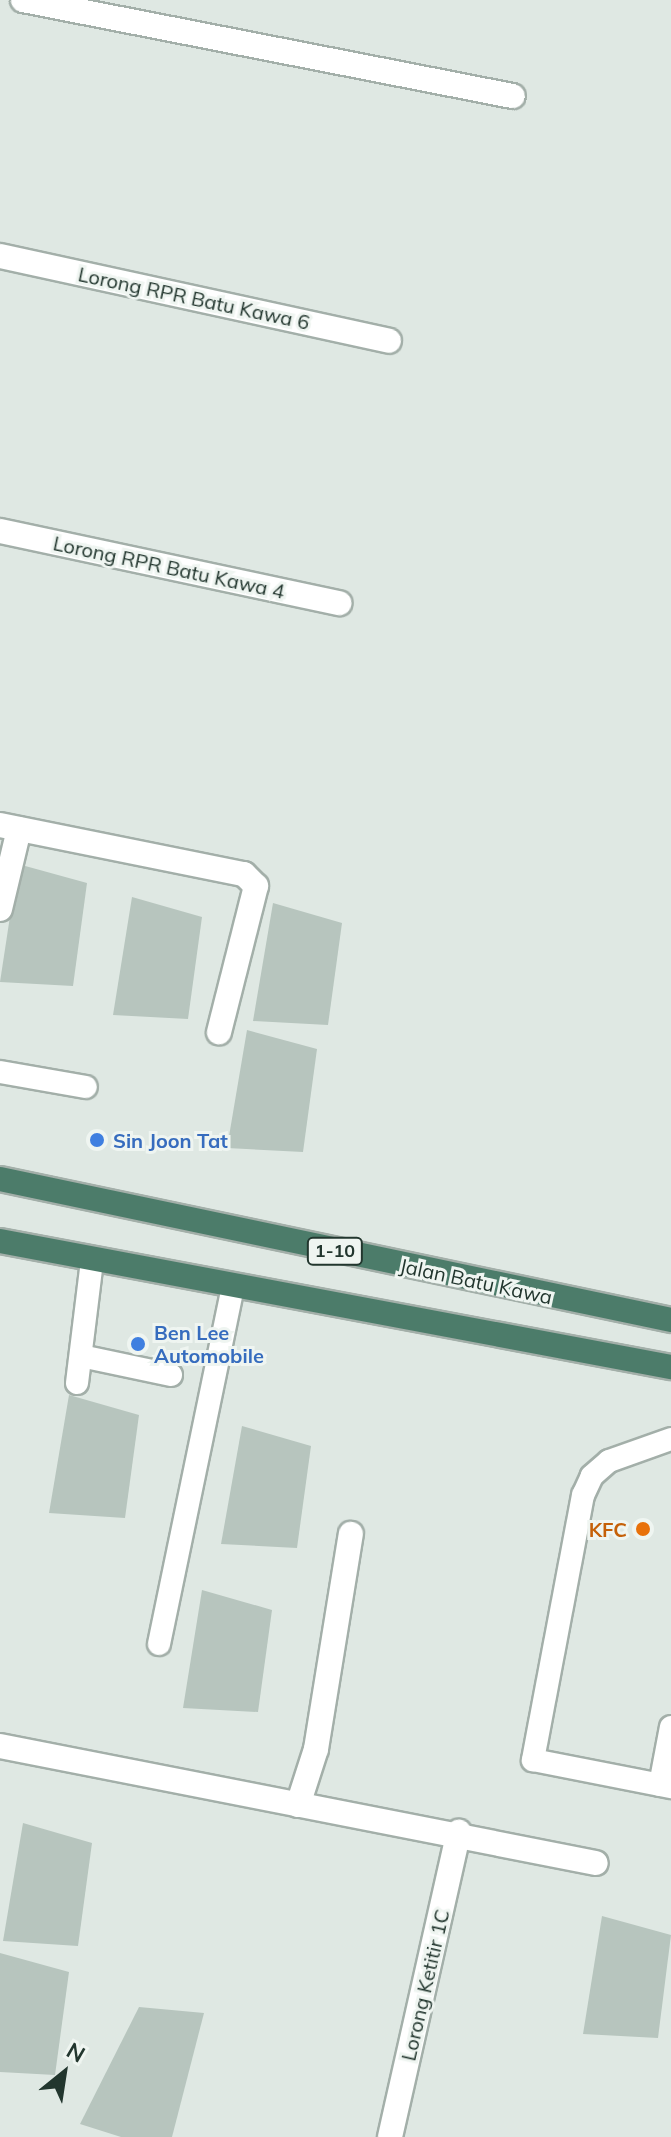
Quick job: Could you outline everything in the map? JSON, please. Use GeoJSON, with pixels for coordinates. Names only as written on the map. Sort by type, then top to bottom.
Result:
{"type":"FeatureCollection","features":[{"type":"Feature","properties":{"kind":"highway","name":"Jalan Batu Kawa"},"geometry":{"type":"LineString","coordinates":[[0,1179],[671,1320]]}},
{"type":"Feature","properties":{"kind":"highway"},"geometry":{"type":"LineString","coordinates":[[0,1241],[671,1367]]}},
{"type":"Feature","properties":{"kind":"street"},"geometry":{"type":"LineString","coordinates":[[23,0],[513,96]]}},
{"type":"Feature","properties":{"kind":"street","name":"Lorong RPR Batu Kawa 6"},"geometry":{"type":"LineString","coordinates":[[0,256],[389,341]]}},
{"type":"Feature","properties":{"kind":"street","name":"Lorong RPR Batu Kawa 4"},"geometry":{"type":"LineString","coordinates":[[0,531],[339,603]]}},
{"type":"Feature","properties":{"kind":"street"},"geometry":{"type":"LineString","coordinates":[[0,909],[10,827],[244,874],[256,886],[219,1032]]}},
{"type":"Feature","properties":{"kind":"street"},"geometry":{"type":"LineString","coordinates":[[298,1805],[316,1749],[351,1534]]}},
{"type":"Feature","properties":{"kind":"street"},"geometry":{"type":"LineString","coordinates":[[0,1746],[298,1805],[459,1832],[596,1863]]}},
{"type":"Feature","properties":{"kind":"street","name":"Lorong Ketitir 1C"},"geometry":{"type":"LineString","coordinates":[[390,2137],[459,1832]]}},
{"type":"Feature","properties":{"kind":"lane"},"geometry":{"type":"LineString","coordinates":[[0,1072],[86,1087]]}},
{"type":"Feature","properties":{"kind":"lane"},"geometry":{"type":"LineString","coordinates":[[77,1383],[92,1260]]}},
{"type":"Feature","properties":{"kind":"lane"},"geometry":{"type":"LineString","coordinates":[[159,1644],[233,1287]]}},
{"type":"Feature","properties":{"kind":"lane"},"geometry":{"type":"LineString","coordinates":[[81,1356],[171,1375]]}},
{"type":"Feature","properties":{"kind":"lane"},"geometry":{"type":"LineString","coordinates":[[671,1439],[609,1461],[592,1476],[583,1495],[533,1760],[665,1786],[671,1727]]}},
{"type":"Feature","properties":{"kind":"building"},"geometry":{"type":"Polygon","coordinates":[[[18,864],[87,883],[73,986],[0,982],[18,864]]]}},
{"type":"Feature","properties":{"kind":"building"},"geometry":{"type":"Polygon","coordinates":[[[132,897],[202,917],[188,1019],[113,1015],[132,897]]]}},
{"type":"Feature","properties":{"kind":"building"},"geometry":{"type":"Polygon","coordinates":[[[273,903],[342,923],[328,1025],[253,1021],[273,903]]]}},
{"type":"Feature","properties":{"kind":"building"},"geometry":{"type":"Polygon","coordinates":[[[247,1030],[317,1049],[303,1152],[227,1148],[247,1030]]]}},
{"type":"Feature","properties":{"kind":"building"},"geometry":{"type":"Polygon","coordinates":[[[69,1395],[139,1415],[125,1518],[49,1513],[69,1395]]]}},
{"type":"Feature","properties":{"kind":"building"},"geometry":{"type":"Polygon","coordinates":[[[242,1426],[311,1446],[297,1548],[221,1544],[242,1426]]]}},
{"type":"Feature","properties":{"kind":"building"},"geometry":{"type":"Polygon","coordinates":[[[202,1590],[272,1610],[258,1712],[183,1708],[202,1590]]]}},
{"type":"Feature","properties":{"kind":"building"},"geometry":{"type":"Polygon","coordinates":[[[23,1823],[92,1843],[78,1946],[3,1941],[23,1823]]]}},
{"type":"Feature","properties":{"kind":"building"},"geometry":{"type":"Polygon","coordinates":[[[602,1916],[671,1935],[658,2038],[583,2034],[602,1916]]]}},
{"type":"Feature","properties":{"kind":"building"},"geometry":{"type":"Polygon","coordinates":[[[0,1953],[69,1972],[55,2075],[0,2072],[0,1953]]]}},
{"type":"Feature","properties":{"kind":"building"},"geometry":{"type":"Polygon","coordinates":[[[139,2007],[204,2013],[172,2137],[121,2137],[80,2124],[139,2007]]]}},
{"type":"Feature","properties":{"kind":"place","name":"Sin Joon Tat"},"geometry":{"type":"Point","coordinates":[97,1140]}},
{"type":"Feature","properties":{"kind":"place","name":"Ben Lee Automobile"},"geometry":{"type":"Point","coordinates":[138,1344]}},
{"type":"Feature","properties":{"kind":"place","name":"KFC"},"geometry":{"type":"Point","coordinates":[643,1529]}}]}
